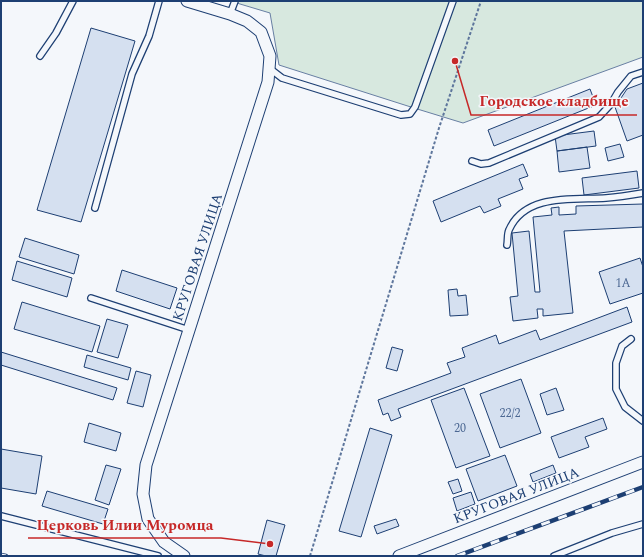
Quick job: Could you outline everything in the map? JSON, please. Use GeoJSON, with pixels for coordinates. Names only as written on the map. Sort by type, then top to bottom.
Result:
{"type":"FeatureCollection","features":[{"type":"Feature","properties":{"kind":"street","name":"КРУГОВАЯ УЛИЦА"},"geometry":{"type":"LineString","coordinates":[[184,556],[164,542],[148,518],[143,494],[146,465],[268,82],[270,56],[261,32],[247,22],[230,14],[187,1]]}},
{"type":"Feature","properties":{"kind":"street","name":"КРУГОВАЯ УЛИЦА"},"geometry":{"type":"LineString","coordinates":[[400,556],[643,462]]}},
{"type":"Feature","properties":{"kind":"lane"},"geometry":{"type":"LineString","coordinates":[[40,56],[56,33],[74,1]]}},
{"type":"Feature","properties":{"kind":"lane"},"geometry":{"type":"LineString","coordinates":[[95,208],[132,74],[148,36],[159,1]]}},
{"type":"Feature","properties":{"kind":"lane"},"geometry":{"type":"LineString","coordinates":[[230,14],[234,1]]}},
{"type":"Feature","properties":{"kind":"lane"},"geometry":{"type":"LineString","coordinates":[[269,68],[282,78],[401,115],[410,114],[415,107],[453,1]]}},
{"type":"Feature","properties":{"kind":"lane"},"geometry":{"type":"LineString","coordinates":[[472,161],[481,164],[489,163],[599,117],[611,104],[618,92],[631,76],[643,72]]}},
{"type":"Feature","properties":{"kind":"lane"},"geometry":{"type":"LineString","coordinates":[[507,245],[508,231],[515,219],[524,210],[550,201],[570,198],[606,198],[643,193]]}},
{"type":"Feature","properties":{"kind":"lane"},"geometry":{"type":"LineString","coordinates":[[91,298],[189,330]]}},
{"type":"Feature","properties":{"kind":"lane"},"geometry":{"type":"LineString","coordinates":[[630,338],[622,346],[616,363],[616,389],[625,407],[643,421]]}},
{"type":"Feature","properties":{"kind":"lane"},"geometry":{"type":"LineString","coordinates":[[1,516],[158,556]]}},
{"type":"Feature","properties":{"kind":"lane"},"geometry":{"type":"LineString","coordinates":[[554,556],[612,533],[643,524]]}},
{"type":"Feature","properties":{"kind":"path"},"geometry":{"type":"LineString","coordinates":[[310,556],[439,128],[481,1]]}},
{"type":"Feature","properties":{"kind":"shaded area"},"geometry":{"type":"Polygon","coordinates":[[[230,1],[643,1],[643,57],[463,123],[279,65],[270,13],[230,1]]]}},
{"type":"Feature","properties":{"kind":"building"},"geometry":{"type":"Polygon","coordinates":[[[91,28],[135,41],[81,222],[37,210],[91,28]]]}},
{"type":"Feature","properties":{"kind":"building"},"geometry":{"type":"Polygon","coordinates":[[[643,83],[643,135],[627,141],[615,107],[627,89],[643,83]]]}},
{"type":"Feature","properties":{"kind":"building"},"geometry":{"type":"Polygon","coordinates":[[[590,89],[596,105],[494,146],[488,130],[590,89]]]}},
{"type":"Feature","properties":{"kind":"building"},"geometry":{"type":"Polygon","coordinates":[[[594,131],[596,146],[557,151],[555,136],[594,131]]]}},
{"type":"Feature","properties":{"kind":"building"},"geometry":{"type":"Polygon","coordinates":[[[620,144],[624,157],[608,161],[605,148],[620,144]]]}},
{"type":"Feature","properties":{"kind":"building"},"geometry":{"type":"Polygon","coordinates":[[[587,147],[590,168],[559,172],[557,151],[587,147]]]}},
{"type":"Feature","properties":{"kind":"building"},"geometry":{"type":"Polygon","coordinates":[[[523,164],[528,176],[519,179],[523,189],[498,199],[501,206],[484,213],[480,206],[441,222],[433,201],[523,164]]]}},
{"type":"Feature","properties":{"kind":"building"},"geometry":{"type":"Polygon","coordinates":[[[637,171],[639,188],[584,195],[582,178],[637,171]]]}},
{"type":"Feature","properties":{"kind":"building"},"geometry":{"type":"Polygon","coordinates":[[[643,204],[643,227],[564,231],[573,313],[543,316],[543,309],[537,309],[538,318],[513,321],[510,297],[518,296],[512,233],[529,231],[535,292],[540,292],[533,217],[552,215],[551,208],[559,207],[559,215],[576,214],[576,206],[643,204]]]}},
{"type":"Feature","properties":{"kind":"building"},"geometry":{"type":"Polygon","coordinates":[[[25,238],[79,255],[74,274],[19,257],[25,238]]]}},
{"type":"Feature","properties":{"kind":"building"},"geometry":{"type":"Polygon","coordinates":[[[640,258],[643,267],[643,293],[610,304],[599,272],[640,258]]]}},
{"type":"Feature","properties":{"kind":"building"},"geometry":{"type":"Polygon","coordinates":[[[17,261],[72,278],[67,297],[12,280],[17,261]]]}},
{"type":"Feature","properties":{"kind":"building"},"geometry":{"type":"Polygon","coordinates":[[[122,270],[177,288],[170,309],[116,291],[122,270]]]}},
{"type":"Feature","properties":{"kind":"building"},"geometry":{"type":"Polygon","coordinates":[[[457,289],[458,296],[466,295],[468,315],[450,316],[448,290],[457,289]]]}},
{"type":"Feature","properties":{"kind":"building"},"geometry":{"type":"Polygon","coordinates":[[[22,302],[100,326],[92,352],[14,329],[22,302]]]}},
{"type":"Feature","properties":{"kind":"building"},"geometry":{"type":"Polygon","coordinates":[[[627,307],[632,322],[398,409],[401,417],[391,421],[388,413],[383,415],[378,400],[451,373],[447,363],[465,357],[462,348],[496,335],[499,344],[536,330],[540,340],[627,307]]]}},
{"type":"Feature","properties":{"kind":"building"},"geometry":{"type":"Polygon","coordinates":[[[107,319],[128,325],[118,358],[97,352],[107,319]]]}},
{"type":"Feature","properties":{"kind":"building"},"geometry":{"type":"Polygon","coordinates":[[[392,347],[403,350],[397,371],[386,368],[392,347]]]}},
{"type":"Feature","properties":{"kind":"building"},"geometry":{"type":"Polygon","coordinates":[[[1,352],[117,388],[113,400],[1,365],[1,352]]]}},
{"type":"Feature","properties":{"kind":"building"},"geometry":{"type":"Polygon","coordinates":[[[87,355],[131,368],[128,380],[84,367],[87,355]]]}},
{"type":"Feature","properties":{"kind":"building"},"geometry":{"type":"Polygon","coordinates":[[[136,371],[151,375],[143,407],[127,403],[136,371]]]}},
{"type":"Feature","properties":{"kind":"building"},"geometry":{"type":"Polygon","coordinates":[[[521,379],[541,433],[500,448],[480,394],[521,379]]]}},
{"type":"Feature","properties":{"kind":"building"},"geometry":{"type":"Polygon","coordinates":[[[464,388],[490,456],[456,468],[431,400],[464,388]]]}},
{"type":"Feature","properties":{"kind":"building"},"geometry":{"type":"Polygon","coordinates":[[[556,388],[564,410],[547,415],[540,394],[556,388]]]}},
{"type":"Feature","properties":{"kind":"building"},"geometry":{"type":"Polygon","coordinates":[[[603,418],[607,429],[585,437],[589,447],[559,458],[551,437],[603,418]]]}},
{"type":"Feature","properties":{"kind":"building"},"geometry":{"type":"Polygon","coordinates":[[[89,423],[121,433],[116,451],[84,442],[89,423]]]}},
{"type":"Feature","properties":{"kind":"building"},"geometry":{"type":"Polygon","coordinates":[[[370,428],[392,435],[361,537],[339,531],[370,428]]]}},
{"type":"Feature","properties":{"kind":"building"},"geometry":{"type":"Polygon","coordinates":[[[1,449],[42,456],[36,494],[1,488],[1,449]]]}},
{"type":"Feature","properties":{"kind":"building"},"geometry":{"type":"Polygon","coordinates":[[[505,455],[517,486],[478,501],[466,469],[505,455]]]}},
{"type":"Feature","properties":{"kind":"building"},"geometry":{"type":"Polygon","coordinates":[[[106,465],[121,469],[109,505],[95,500],[106,465]]]}},
{"type":"Feature","properties":{"kind":"building"},"geometry":{"type":"Polygon","coordinates":[[[553,465],[556,473],[533,482],[530,474],[553,465]]]}},
{"type":"Feature","properties":{"kind":"building"},"geometry":{"type":"Polygon","coordinates":[[[458,479],[462,491],[453,494],[448,482],[458,479]]]}},
{"type":"Feature","properties":{"kind":"building"},"geometry":{"type":"Polygon","coordinates":[[[47,491],[108,509],[103,524],[42,506],[47,491]]]}},
{"type":"Feature","properties":{"kind":"building"},"geometry":{"type":"Polygon","coordinates":[[[471,492],[475,504],[457,511],[453,498],[471,492]]]}},
{"type":"Feature","properties":{"kind":"building"},"geometry":{"type":"Polygon","coordinates":[[[396,519],[399,526],[377,534],[374,526],[396,519]]]}},
{"type":"Feature","properties":{"kind":"building"},"geometry":{"type":"Polygon","coordinates":[[[267,520],[285,525],[276,556],[258,554],[267,520]]]}},
{"type":"Feature","properties":{"kind":"railway"},"geometry":{"type":"LineString","coordinates":[[457,556],[643,487]]}},
{"type":"Feature","properties":{"kind":"railway"},"geometry":{"type":"LineString","coordinates":[[1,555],[6,556]]}},
{"type":"Feature","properties":{"kind":"place","name":"Городское кладбище"},"geometry":{"type":"Point","coordinates":[455,61]}},
{"type":"Feature","properties":{"kind":"place","name":"Церковь Илии Муромца"},"geometry":{"type":"Point","coordinates":[270,544]}}]}
